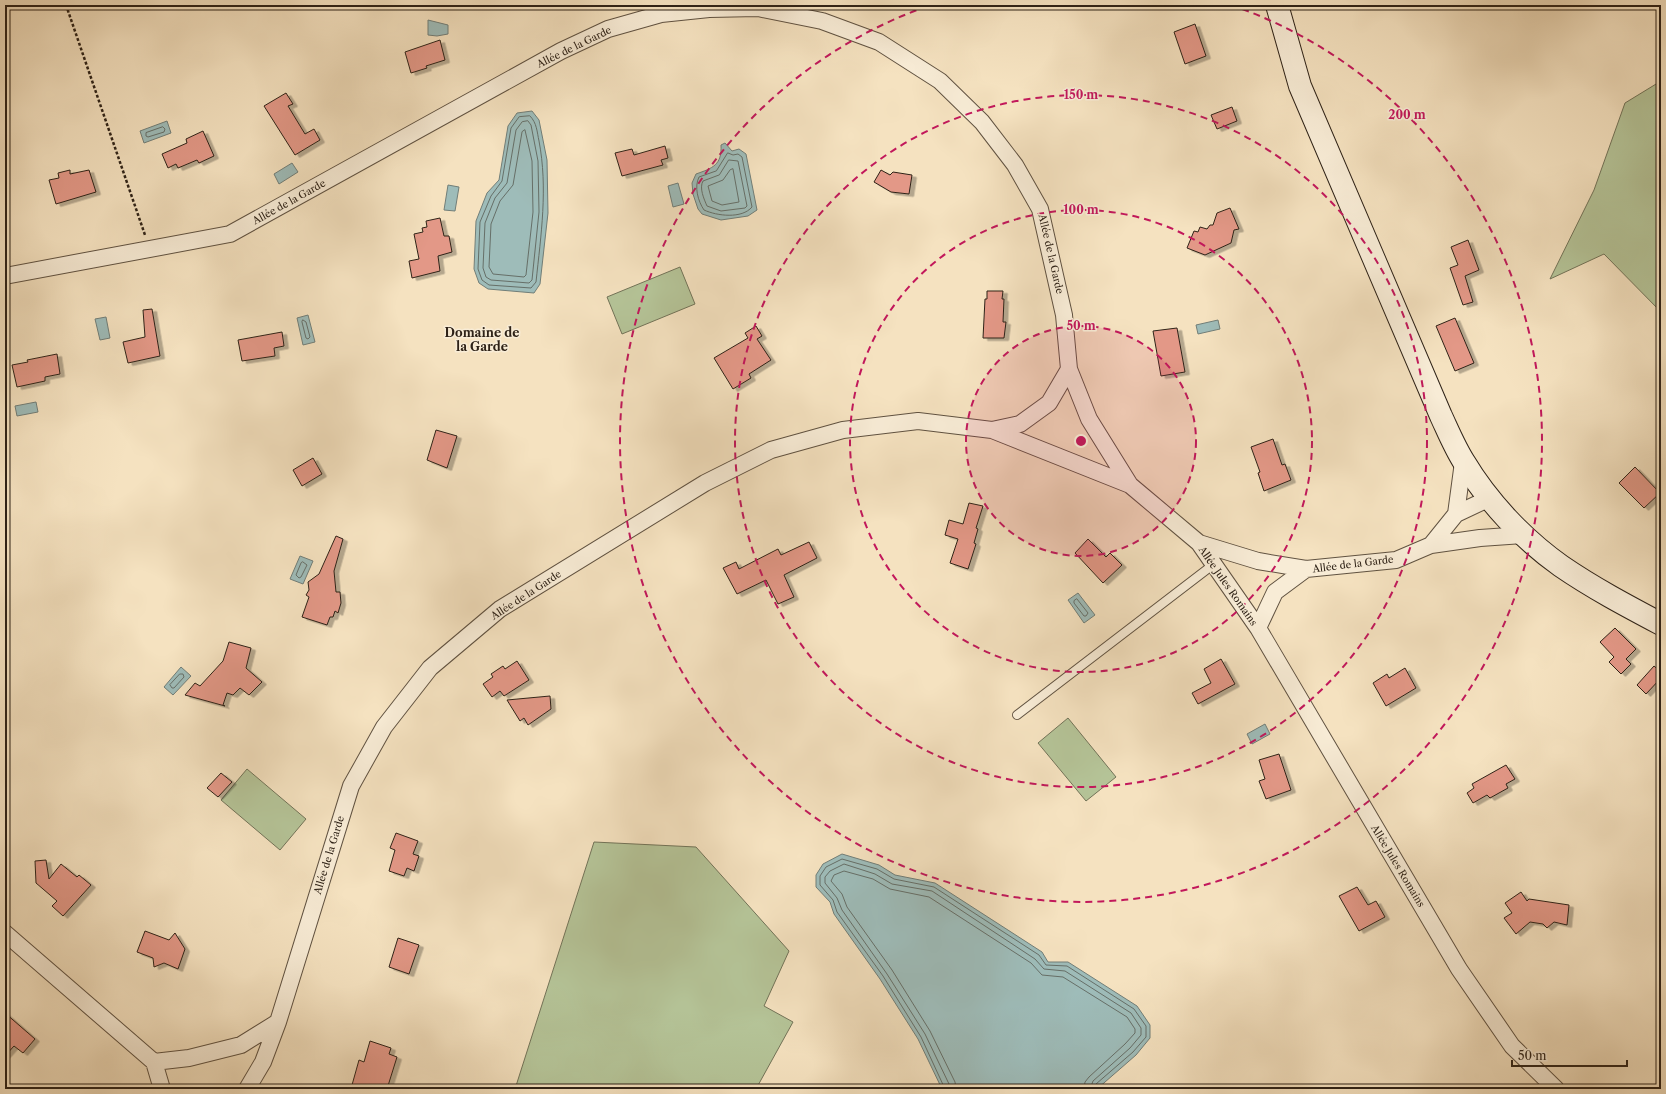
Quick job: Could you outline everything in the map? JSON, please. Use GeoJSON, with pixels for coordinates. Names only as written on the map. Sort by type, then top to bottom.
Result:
{"type":"FeatureCollection","features":[{"type":"Feature","properties":{"kind":"main road"},"geometry":{"type":"LineString","coordinates":[[1277,5],[1300,86],[1441,416],[1464,462],[1490,498],[1523,535],[1561,566],[1602,592],[1661,624]]}},
{"type":"Feature","properties":{"kind":"street","name":"Allée de la Garde"},"geometry":{"type":"LineString","coordinates":[[5,276],[230,234],[561,51],[608,29],[661,14],[709,9],[758,8],[822,21],[880,42],[940,81],[982,122],[1015,165],[1040,209],[1064,315],[1069,369],[1089,419],[1130,485],[1198,543],[1258,561],[1306,569],[1396,560],[1431,545],[1480,538],[1523,535]]}},
{"type":"Feature","properties":{"kind":"street","name":"Allée de la Garde"},"geometry":{"type":"LineString","coordinates":[[992,430],[1020,424],[1049,403],[1069,369]]}},
{"type":"Feature","properties":{"kind":"street","name":"Allée de la Garde"},"geometry":{"type":"LineString","coordinates":[[248,1089],[264,1062],[278,1022],[351,786],[384,727],[430,668],[500,609],[705,483],[771,450],[843,430],[918,421],[992,430],[1130,485]]}},
{"type":"Feature","properties":{"kind":"street"},"geometry":{"type":"LineString","coordinates":[[1456,514],[1464,462]]}},
{"type":"Feature","properties":{"kind":"street","name":"Allée de la Garde"},"geometry":{"type":"LineString","coordinates":[[1431,545],[1456,514],[1490,498]]}},
{"type":"Feature","properties":{"kind":"street","name":"Allée Jules Romains"},"geometry":{"type":"LineString","coordinates":[[1198,543],[1258,628],[1459,969],[1512,1046],[1556,1089]]}},
{"type":"Feature","properties":{"kind":"street","name":"Allée Jules Romains"},"geometry":{"type":"LineString","coordinates":[[1258,628],[1275,592],[1306,569]]}},
{"type":"Feature","properties":{"kind":"street"},"geometry":{"type":"LineString","coordinates":[[5,932],[154,1062],[162,1089]]}},
{"type":"Feature","properties":{"kind":"street"},"geometry":{"type":"LineString","coordinates":[[154,1062],[189,1058],[241,1045],[278,1022]]}},
{"type":"Feature","properties":{"kind":"lane"},"geometry":{"type":"LineString","coordinates":[[1017,715],[1214,564]]}},
{"type":"Feature","properties":{"kind":"path"},"geometry":{"type":"LineString","coordinates":[[66,5],[150,249]]}},
{"type":"Feature","properties":{"kind":"green space"},"geometry":{"type":"Polygon","coordinates":[[[1661,81],[1661,312],[1604,254],[1550,279],[1594,190],[1625,103],[1661,81]]]}},
{"type":"Feature","properties":{"kind":"green space"},"geometry":{"type":"Polygon","coordinates":[[[680,267],[695,304],[622,334],[607,297],[680,267]]]}},
{"type":"Feature","properties":{"kind":"green space"},"geometry":{"type":"Polygon","coordinates":[[[1068,718],[1116,777],[1086,801],[1038,743],[1068,718]]]}},
{"type":"Feature","properties":{"kind":"green space"},"geometry":{"type":"Polygon","coordinates":[[[247,769],[306,819],[280,850],[221,800],[247,769]]]}},
{"type":"Feature","properties":{"kind":"green space"},"geometry":{"type":"Polygon","coordinates":[[[594,842],[696,847],[789,951],[764,1006],[793,1022],[756,1089],[515,1089],[594,842]]]}},
{"type":"Feature","properties":{"kind":"water"},"geometry":{"type":"Polygon","coordinates":[[[428,20],[448,25],[448,34],[437,36],[428,35],[428,20]]]}},
{"type":"Feature","properties":{"kind":"water"},"geometry":{"type":"Polygon","coordinates":[[[532,111],[539,120],[547,160],[548,213],[540,284],[534,293],[488,289],[479,283],[474,269],[476,221],[487,193],[499,180],[508,126],[517,113],[532,111]]]}},
{"type":"Feature","properties":{"kind":"water"},"geometry":{"type":"Polygon","coordinates":[[[167,121],[171,133],[144,143],[140,131],[167,121]]]}},
{"type":"Feature","properties":{"kind":"water"},"geometry":{"type":"Polygon","coordinates":[[[725,143],[732,151],[739,149],[746,154],[757,210],[748,216],[721,220],[702,214],[698,209],[693,194],[692,183],[696,174],[715,165],[720,157],[721,145],[725,143]]]}},
{"type":"Feature","properties":{"kind":"water"},"geometry":{"type":"Polygon","coordinates":[[[292,163],[298,172],[279,184],[274,174],[292,163]]]}},
{"type":"Feature","properties":{"kind":"water"},"geometry":{"type":"Polygon","coordinates":[[[678,183],[684,204],[673,207],[668,186],[678,183]]]}},
{"type":"Feature","properties":{"kind":"water"},"geometry":{"type":"Polygon","coordinates":[[[448,185],[459,187],[455,211],[444,210],[448,185]]]}},
{"type":"Feature","properties":{"kind":"water"},"geometry":{"type":"Polygon","coordinates":[[[308,315],[315,342],[303,345],[297,318],[308,315]]]}},
{"type":"Feature","properties":{"kind":"water"},"geometry":{"type":"Polygon","coordinates":[[[106,317],[110,338],[100,340],[95,319],[106,317]]]}},
{"type":"Feature","properties":{"kind":"water"},"geometry":{"type":"Polygon","coordinates":[[[1218,320],[1220,329],[1198,334],[1196,325],[1218,320]]]}},
{"type":"Feature","properties":{"kind":"water"},"geometry":{"type":"Polygon","coordinates":[[[36,402],[38,412],[17,416],[15,406],[36,402]]]}},
{"type":"Feature","properties":{"kind":"water"},"geometry":{"type":"Polygon","coordinates":[[[300,556],[313,561],[303,584],[290,579],[300,556]]]}},
{"type":"Feature","properties":{"kind":"water"},"geometry":{"type":"Polygon","coordinates":[[[1078,593],[1095,615],[1084,623],[1068,600],[1078,593]]]}},
{"type":"Feature","properties":{"kind":"water"},"geometry":{"type":"Polygon","coordinates":[[[181,667],[191,676],[173,695],[164,687],[181,667]]]}},
{"type":"Feature","properties":{"kind":"water"},"geometry":{"type":"Polygon","coordinates":[[[1265,724],[1270,734],[1252,744],[1247,734],[1265,724]]]}},
{"type":"Feature","properties":{"kind":"water"},"geometry":{"type":"Polygon","coordinates":[[[842,854],[879,865],[895,875],[935,883],[1042,952],[1048,962],[1068,962],[1137,1006],[1150,1025],[1150,1038],[1136,1055],[1097,1089],[942,1089],[918,1039],[880,979],[834,914],[830,902],[816,887],[816,875],[823,864],[842,854]]]}},
{"type":"Feature","properties":{"kind":"building"},"geometry":{"type":"Polygon","coordinates":[[[1195,24],[1206,56],[1185,64],[1174,32],[1195,24]]]}},
{"type":"Feature","properties":{"kind":"building"},"geometry":{"type":"Polygon","coordinates":[[[440,40],[445,60],[411,73],[405,52],[440,40]]]}},
{"type":"Feature","properties":{"kind":"building"},"geometry":{"type":"Polygon","coordinates":[[[286,93],[293,104],[288,106],[305,134],[314,129],[320,140],[295,155],[264,106],[286,93]]]}},
{"type":"Feature","properties":{"kind":"building"},"geometry":{"type":"Polygon","coordinates":[[[1232,107],[1237,121],[1217,129],[1211,115],[1232,107]]]}},
{"type":"Feature","properties":{"kind":"building"},"geometry":{"type":"Polygon","coordinates":[[[203,131],[214,156],[199,163],[197,160],[178,168],[176,164],[168,168],[162,154],[187,143],[186,139],[203,131]]]}},
{"type":"Feature","properties":{"kind":"building"},"geometry":{"type":"Polygon","coordinates":[[[665,146],[668,158],[661,160],[663,165],[622,176],[615,153],[632,149],[634,155],[665,146]]]}},
{"type":"Feature","properties":{"kind":"building"},"geometry":{"type":"Polygon","coordinates":[[[70,170],[70,174],[89,170],[96,192],[56,204],[49,180],[59,178],[58,173],[70,170]]]}},
{"type":"Feature","properties":{"kind":"building"},"geometry":{"type":"Polygon","coordinates":[[[881,170],[890,175],[893,172],[912,175],[909,194],[891,192],[874,182],[881,170]]]}},
{"type":"Feature","properties":{"kind":"building"},"geometry":{"type":"Polygon","coordinates":[[[1230,208],[1239,229],[1234,230],[1231,243],[1205,255],[1187,248],[1194,231],[1198,232],[1200,227],[1207,229],[1210,225],[1213,225],[1217,213],[1230,208]]]}},
{"type":"Feature","properties":{"kind":"building"},"geometry":{"type":"Polygon","coordinates":[[[440,218],[444,236],[449,236],[452,252],[438,256],[440,271],[412,278],[409,261],[419,259],[414,234],[423,232],[422,228],[427,227],[426,221],[440,218]]]}},
{"type":"Feature","properties":{"kind":"building"},"geometry":{"type":"Polygon","coordinates":[[[1468,240],[1479,270],[1465,276],[1473,302],[1463,305],[1450,268],[1458,265],[1451,247],[1468,240]]]}},
{"type":"Feature","properties":{"kind":"building"},"geometry":{"type":"Polygon","coordinates":[[[987,291],[1003,291],[1003,322],[1006,322],[1004,338],[983,338],[985,299],[987,299],[987,291]]]}},
{"type":"Feature","properties":{"kind":"building"},"geometry":{"type":"Polygon","coordinates":[[[152,309],[160,356],[128,363],[123,342],[145,337],[143,310],[152,309]]]}},
{"type":"Feature","properties":{"kind":"building"},"geometry":{"type":"Polygon","coordinates":[[[1455,318],[1474,363],[1455,371],[1436,326],[1455,318]]]}},
{"type":"Feature","properties":{"kind":"building"},"geometry":{"type":"Polygon","coordinates":[[[756,326],[762,336],[757,339],[771,360],[749,374],[751,378],[733,389],[714,358],[748,338],[745,333],[756,326]]]}},
{"type":"Feature","properties":{"kind":"building"},"geometry":{"type":"Polygon","coordinates":[[[1177,328],[1185,372],[1161,376],[1153,331],[1177,328]]]}},
{"type":"Feature","properties":{"kind":"building"},"geometry":{"type":"Polygon","coordinates":[[[282,332],[284,346],[274,348],[275,356],[242,361],[238,340],[282,332]]]}},
{"type":"Feature","properties":{"kind":"building"},"geometry":{"type":"Polygon","coordinates":[[[57,354],[60,374],[45,377],[45,381],[17,387],[12,365],[28,362],[27,360],[57,354]]]}},
{"type":"Feature","properties":{"kind":"building"},"geometry":{"type":"Polygon","coordinates":[[[436,430],[457,436],[447,468],[427,460],[436,430]]]}},
{"type":"Feature","properties":{"kind":"building"},"geometry":{"type":"Polygon","coordinates":[[[1273,439],[1282,465],[1285,464],[1291,480],[1264,491],[1258,473],[1260,472],[1251,447],[1273,439]]]}},
{"type":"Feature","properties":{"kind":"building"},"geometry":{"type":"Polygon","coordinates":[[[313,458],[322,474],[302,486],[293,470],[313,458]]]}},
{"type":"Feature","properties":{"kind":"building"},"geometry":{"type":"Polygon","coordinates":[[[1635,467],[1660,493],[1644,508],[1619,483],[1635,467]]]}},
{"type":"Feature","properties":{"kind":"building"},"geometry":{"type":"Polygon","coordinates":[[[969,503],[983,506],[976,528],[978,529],[974,543],[976,544],[968,569],[950,563],[958,539],[945,535],[949,520],[963,524],[969,503]]]}},
{"type":"Feature","properties":{"kind":"building"},"geometry":{"type":"Polygon","coordinates":[[[336,536],[343,539],[334,571],[336,592],[340,592],[341,603],[338,613],[335,611],[333,617],[330,617],[327,625],[302,617],[309,597],[306,595],[309,590],[308,582],[319,574],[336,536]]]}},
{"type":"Feature","properties":{"kind":"building"},"geometry":{"type":"Polygon","coordinates":[[[1088,539],[1106,557],[1110,553],[1122,565],[1103,583],[1075,553],[1088,539]]]}},
{"type":"Feature","properties":{"kind":"building"},"geometry":{"type":"Polygon","coordinates":[[[809,542],[817,558],[784,575],[794,597],[778,604],[766,580],[737,594],[723,568],[736,562],[739,569],[778,549],[781,555],[809,542]]]}},
{"type":"Feature","properties":{"kind":"building"},"geometry":{"type":"Polygon","coordinates":[[[1615,628],[1636,649],[1626,659],[1631,664],[1621,674],[1609,662],[1614,657],[1600,642],[1615,628]]]}},
{"type":"Feature","properties":{"kind":"building"},"geometry":{"type":"Polygon","coordinates":[[[229,642],[251,648],[246,668],[262,682],[249,695],[240,688],[233,695],[227,693],[223,705],[225,706],[185,695],[195,683],[200,686],[223,661],[229,642]]]}},
{"type":"Feature","properties":{"kind":"building"},"geometry":{"type":"Polygon","coordinates":[[[1221,659],[1235,684],[1198,704],[1192,693],[1211,683],[1204,669],[1221,659]]]}},
{"type":"Feature","properties":{"kind":"building"},"geometry":{"type":"Polygon","coordinates":[[[517,661],[529,680],[504,696],[500,691],[492,697],[483,684],[493,677],[491,674],[503,666],[505,669],[517,661]]]}},
{"type":"Feature","properties":{"kind":"building"},"geometry":{"type":"Polygon","coordinates":[[[1654,666],[1661,672],[1661,678],[1646,694],[1637,685],[1654,666]]]}},
{"type":"Feature","properties":{"kind":"building"},"geometry":{"type":"Polygon","coordinates":[[[1405,668],[1416,688],[1386,706],[1373,683],[1387,674],[1389,678],[1405,668]]]}},
{"type":"Feature","properties":{"kind":"building"},"geometry":{"type":"Polygon","coordinates":[[[550,696],[551,709],[528,725],[524,718],[520,721],[507,700],[550,696]]]}},
{"type":"Feature","properties":{"kind":"building"},"geometry":{"type":"Polygon","coordinates":[[[1279,754],[1291,790],[1266,799],[1259,781],[1265,779],[1259,760],[1279,754]]]}},
{"type":"Feature","properties":{"kind":"building"},"geometry":{"type":"Polygon","coordinates":[[[1506,765],[1515,779],[1506,784],[1508,788],[1490,798],[1487,795],[1473,803],[1467,793],[1474,788],[1472,784],[1506,765]]]}},
{"type":"Feature","properties":{"kind":"building"},"geometry":{"type":"Polygon","coordinates":[[[221,773],[232,782],[218,797],[207,788],[221,773]]]}},
{"type":"Feature","properties":{"kind":"building"},"geometry":{"type":"Polygon","coordinates":[[[396,833],[418,841],[413,854],[419,856],[414,871],[407,868],[404,876],[389,871],[395,850],[390,848],[396,833]]]}},
{"type":"Feature","properties":{"kind":"building"},"geometry":{"type":"Polygon","coordinates":[[[46,860],[49,879],[61,864],[77,877],[79,875],[91,885],[63,916],[52,906],[57,901],[36,883],[35,861],[46,860]]]}},
{"type":"Feature","properties":{"kind":"building"},"geometry":{"type":"Polygon","coordinates":[[[1357,887],[1368,905],[1376,901],[1385,917],[1359,931],[1339,896],[1357,887]]]}},
{"type":"Feature","properties":{"kind":"building"},"geometry":{"type":"Polygon","coordinates":[[[1521,892],[1527,901],[1529,899],[1569,905],[1567,925],[1554,922],[1547,928],[1543,924],[1530,922],[1516,934],[1504,918],[1512,913],[1505,903],[1521,892]]]}},
{"type":"Feature","properties":{"kind":"building"},"geometry":{"type":"Polygon","coordinates":[[[145,931],[169,940],[175,933],[185,949],[178,969],[164,963],[154,967],[153,958],[137,952],[145,931]]]}},
{"type":"Feature","properties":{"kind":"building"},"geometry":{"type":"Polygon","coordinates":[[[398,938],[419,945],[409,974],[389,967],[398,938]]]}},
{"type":"Feature","properties":{"kind":"building"},"geometry":{"type":"Polygon","coordinates":[[[5,1013],[35,1039],[23,1053],[14,1046],[5,1056],[5,1013]]]}},
{"type":"Feature","properties":{"kind":"building"},"geometry":{"type":"Polygon","coordinates":[[[370,1041],[391,1048],[389,1054],[397,1057],[387,1089],[365,1089],[352,1085],[359,1060],[364,1062],[370,1041]]]}},
{"type":"Feature","properties":{"kind":"district","name":"Domaine de la Garde"},"geometry":{"type":"Point","coordinates":[482,339]}}]}
